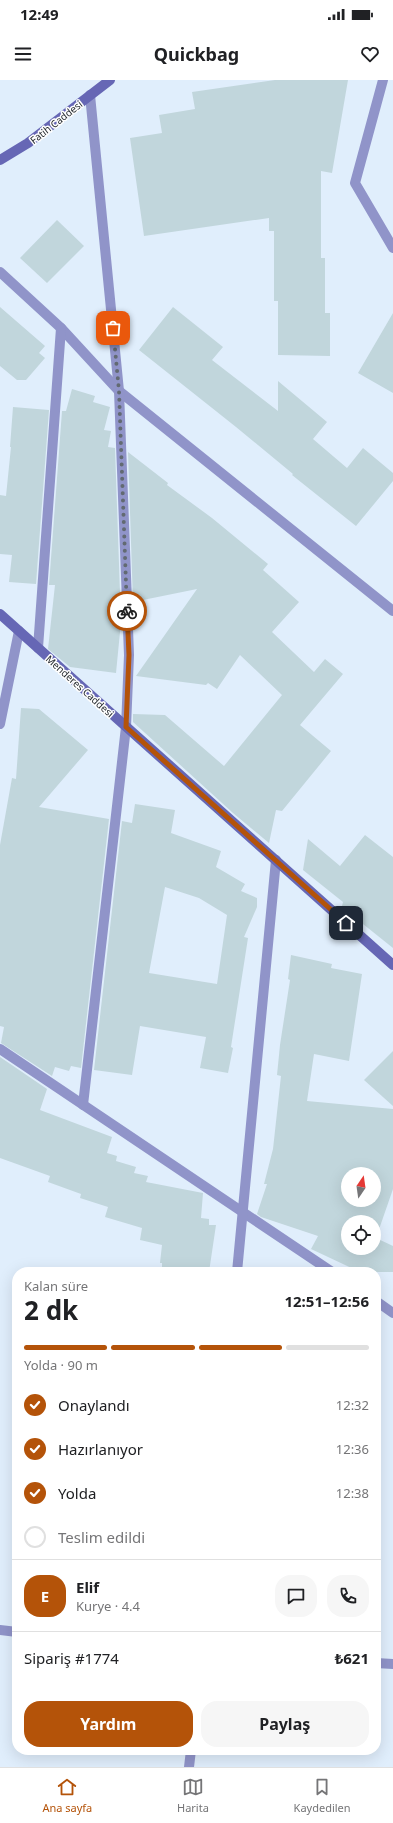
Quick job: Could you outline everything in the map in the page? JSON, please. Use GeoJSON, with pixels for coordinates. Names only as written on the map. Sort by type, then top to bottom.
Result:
{"type":"FeatureCollection","features":[{"type":"Feature","properties":{"kind":"main road","name":"Fatih Caddesi"},"geometry":{"type":"LineString","coordinates":[[0,160],[28,144],[110,80]]}},
{"type":"Feature","properties":{"kind":"main road","name":"Menderes Caddesi"},"geometry":{"type":"LineString","coordinates":[[0,614],[393,965]]}},
{"type":"Feature","properties":{"kind":"street"},"geometry":{"type":"LineString","coordinates":[[383,80],[355,183],[393,248]]}},
{"type":"Feature","properties":{"kind":"street"},"geometry":{"type":"LineString","coordinates":[[83,1104],[126,727],[129,655],[119,391],[90,95]]}},
{"type":"Feature","properties":{"kind":"street"},"geometry":{"type":"LineString","coordinates":[[0,272],[61,328],[119,391],[393,611]]}},
{"type":"Feature","properties":{"kind":"street"},"geometry":{"type":"LineString","coordinates":[[38,648],[61,328]]}},
{"type":"Feature","properties":{"kind":"street"},"geometry":{"type":"LineString","coordinates":[[0,724],[19,631]]}},
{"type":"Feature","properties":{"kind":"street"},"geometry":{"type":"LineString","coordinates":[[238,1267],[276,860]]}},
{"type":"Feature","properties":{"kind":"street"},"geometry":{"type":"LineString","coordinates":[[0,1048],[325,1267]]}},
{"type":"Feature","properties":{"kind":"street"},"geometry":{"type":"LineString","coordinates":[[381,1305],[393,1313]]}},
{"type":"Feature","properties":{"kind":"street"},"geometry":{"type":"LineString","coordinates":[[0,1630],[12,1631]]}},
{"type":"Feature","properties":{"kind":"street"},"geometry":{"type":"LineString","coordinates":[[381,1663],[393,1664]]}},
{"type":"Feature","properties":{"kind":"street"},"geometry":{"type":"LineString","coordinates":[[189,1767],[190,1755]]}},
{"type":"Feature","properties":{"kind":"building"},"geometry":{"type":"Polygon","coordinates":[[[275,80],[348,80],[332,173],[321,171],[321,258],[325,258],[325,313],[330,313],[330,356],[278,355],[278,301],[274,301],[274,231],[269,231],[269,218],[144,236],[130,138],[162,133],[159,115],[195,109],[192,92],[275,80]]]}},
{"type":"Feature","properties":{"kind":"building"},"geometry":{"type":"Polygon","coordinates":[[[57,220],[84,246],[47,283],[20,258],[57,220]]]}},
{"type":"Feature","properties":{"kind":"building"},"geometry":{"type":"Polygon","coordinates":[[[0,307],[45,346],[39,353],[45,358],[26,380],[17,380],[0,366],[0,307]]]}},
{"type":"Feature","properties":{"kind":"building"},"geometry":{"type":"Polygon","coordinates":[[[173,307],[223,347],[212,360],[278,411],[278,381],[327,422],[313,439],[347,468],[363,448],[393,473],[393,481],[356,526],[292,475],[293,474],[236,427],[139,350],[173,307]]]}},
{"type":"Feature","properties":{"kind":"building"},"geometry":{"type":"Polygon","coordinates":[[[393,313],[393,393],[358,373],[393,313]]]}},
{"type":"Feature","properties":{"kind":"building"},"geometry":{"type":"Polygon","coordinates":[[[72,389],[95,396],[93,402],[110,407],[104,430],[111,431],[108,447],[115,448],[121,622],[116,673],[70,667],[48,649],[55,585],[49,585],[62,411],[66,411],[72,389]]]}},
{"type":"Feature","properties":{"kind":"building"},"geometry":{"type":"Polygon","coordinates":[[[13,407],[49,410],[36,584],[9,582],[12,555],[0,554],[0,495],[6,496],[13,407]]]}},
{"type":"Feature","properties":{"kind":"building"},"geometry":{"type":"Polygon","coordinates":[[[128,452],[168,483],[167,485],[212,518],[268,564],[263,570],[299,602],[272,632],[314,672],[325,659],[343,674],[300,725],[331,751],[282,811],[276,810],[269,843],[233,813],[133,722],[133,714],[165,715],[224,766],[282,695],[240,655],[217,689],[208,683],[206,685],[136,676],[197,589],[133,602],[128,452]]]}},
{"type":"Feature","properties":{"kind":"building"},"geometry":{"type":"Polygon","coordinates":[[[21,708],[39,709],[88,750],[39,807],[109,819],[81,1068],[71,1066],[69,1071],[55,1067],[52,1076],[1,1043],[4,1027],[0,1026],[0,845],[12,778],[16,779],[21,708]]]}},
{"type":"Feature","properties":{"kind":"building"},"geometry":{"type":"Polygon","coordinates":[[[135,804],[175,810],[171,833],[221,851],[216,867],[245,884],[241,891],[257,898],[257,907],[244,937],[248,938],[231,1047],[233,1048],[228,1073],[200,1068],[206,1037],[140,1026],[132,1075],[94,1070],[122,821],[132,823],[135,804]],[[165,887],[149,973],[217,984],[227,915],[199,898],[165,887]]]}},
{"type":"Feature","properties":{"kind":"building"},"geometry":{"type":"Polygon","coordinates":[[[365,835],[393,857],[393,948],[348,912],[342,906],[343,902],[303,870],[308,839],[340,866],[365,835]]]}},
{"type":"Feature","properties":{"kind":"building"},"geometry":{"type":"Polygon","coordinates":[[[291,955],[332,964],[331,968],[362,974],[349,1061],[314,1054],[307,1101],[393,1109],[393,1189],[381,1224],[381,1215],[341,1215],[341,1255],[381,1255],[381,1240],[393,1246],[393,1272],[381,1272],[381,1267],[349,1267],[311,1249],[318,1236],[261,1217],[257,1214],[267,1184],[264,1184],[273,1149],[281,1076],[277,1075],[290,980],[288,979],[291,955]]]}},
{"type":"Feature","properties":{"kind":"building"},"geometry":{"type":"Polygon","coordinates":[[[393,1051],[393,1106],[364,1080],[393,1051]]]}},
{"type":"Feature","properties":{"kind":"building"},"geometry":{"type":"Polygon","coordinates":[[[0,1057],[47,1089],[40,1110],[112,1137],[107,1153],[117,1156],[116,1161],[136,1167],[134,1173],[148,1176],[146,1182],[203,1193],[201,1218],[209,1219],[209,1225],[216,1225],[210,1267],[162,1267],[162,1263],[160,1263],[162,1245],[140,1240],[142,1228],[105,1217],[108,1207],[80,1198],[81,1194],[48,1182],[50,1176],[0,1158],[0,1057]]]}},
{"type":"Feature","properties":{"kind":"way so far"},"geometry":{"type":"LineString","coordinates":[[113,328],[119,391],[127,611]]}},
{"type":"Feature","properties":{"kind":"route"},"geometry":{"type":"LineString","coordinates":[[127,611],[129,655],[126,727],[346,923]]}}]}
